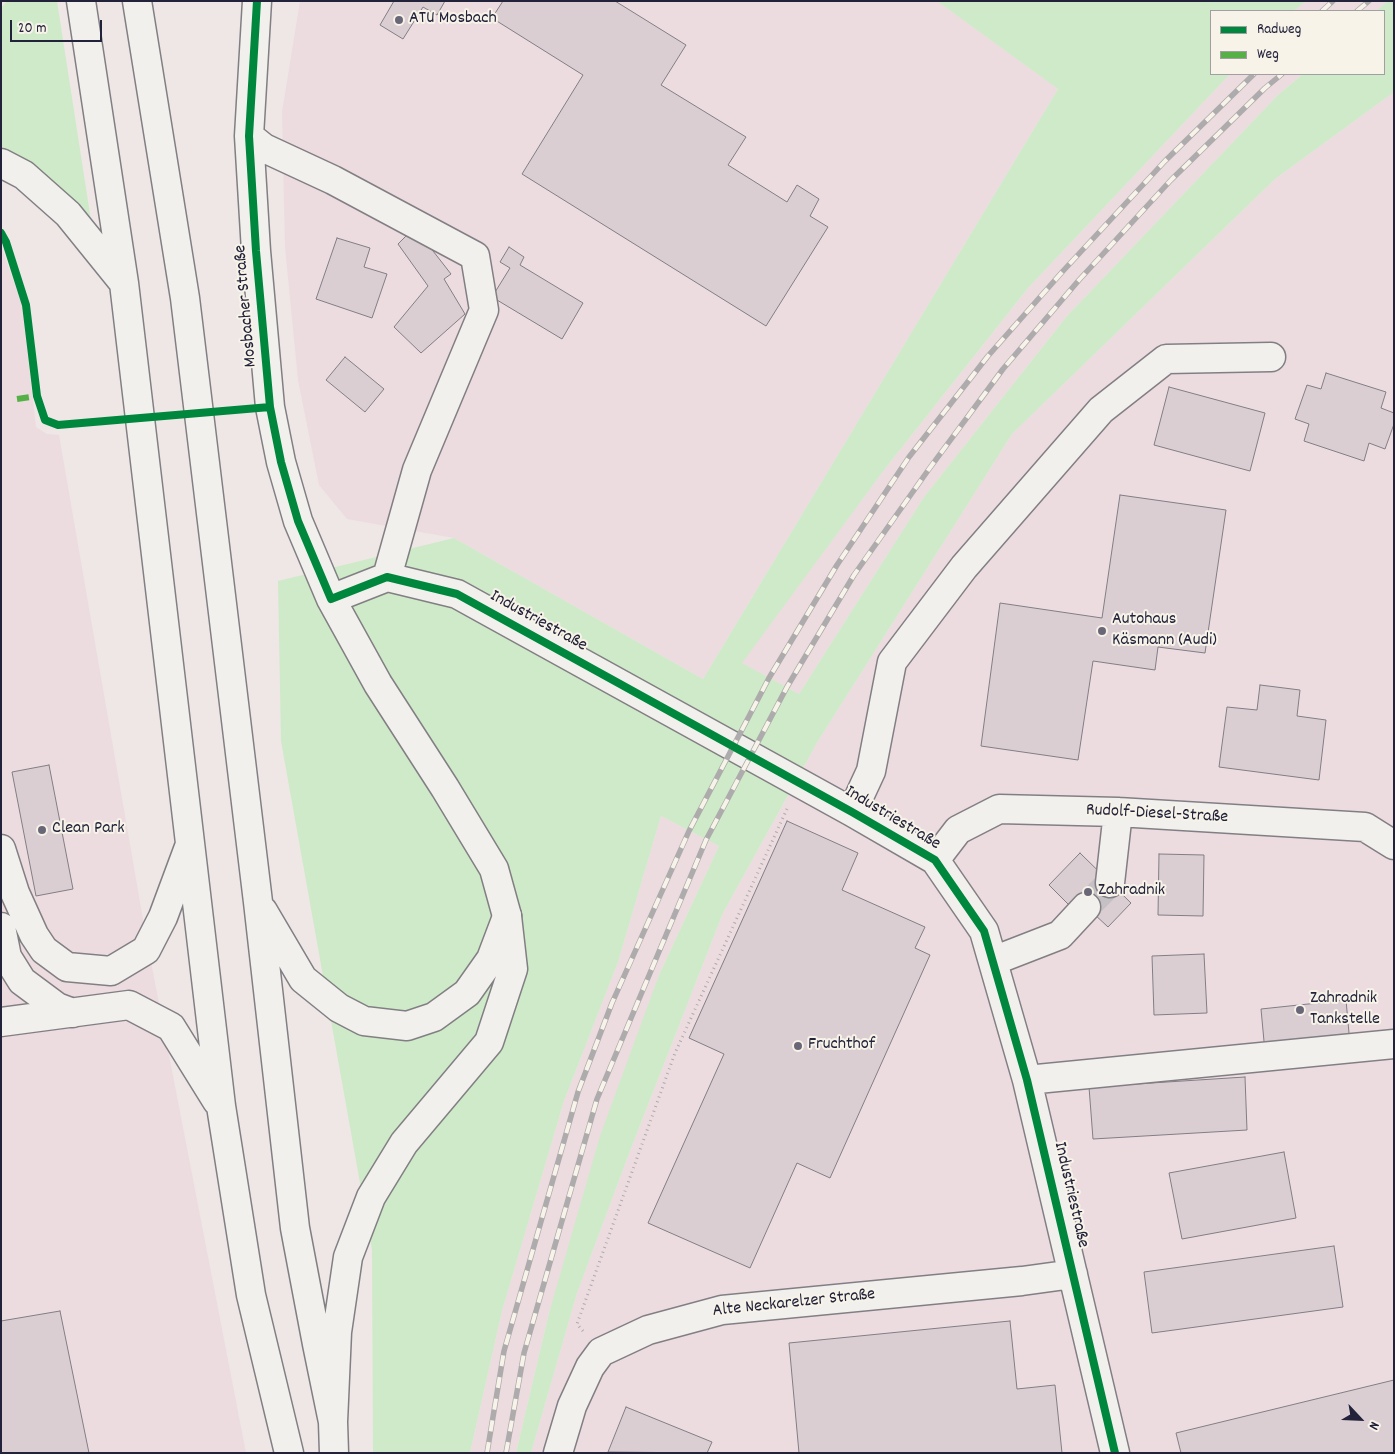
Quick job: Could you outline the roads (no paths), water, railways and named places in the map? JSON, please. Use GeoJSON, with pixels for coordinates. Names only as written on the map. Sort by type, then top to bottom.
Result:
{"type":"FeatureCollection","features":[{"type":"Feature","properties":{"kind":"main road"},"geometry":{"type":"LineString","coordinates":[[81,1],[124,283],[221,1106],[251,1295],[289,1453]]}},
{"type":"Feature","properties":{"kind":"main road"},"geometry":{"type":"LineString","coordinates":[[137,1],[185,298],[258,902],[295,1228],[333,1422],[334,1453]]}},
{"type":"Feature","properties":{"kind":"main road","name":"Mosbacher Straße"},"geometry":{"type":"LineString","coordinates":[[257,1],[250,136],[256,252],[272,414],[281,462],[298,520],[331,599],[378,684],[445,788],[494,869],[508,916],[513,969],[489,1042],[404,1143],[371,1197],[348,1257],[337,1332],[333,1422]]}},
{"type":"Feature","properties":{"kind":"main road"},"geometry":{"type":"LineString","coordinates":[[250,136],[264,148],[333,180],[475,256],[484,310],[417,470],[387,577],[331,599]]}},
{"type":"Feature","properties":{"kind":"main road"},"geometry":{"type":"LineString","coordinates":[[1,163],[24,175],[68,214],[124,283]]}},
{"type":"Feature","properties":{"kind":"main road"},"geometry":{"type":"LineString","coordinates":[[852,812],[872,772],[892,662],[964,567],[1101,410],[1166,359],[1271,357]]}},
{"type":"Feature","properties":{"kind":"main road","name":"Industriestraße"},"geometry":{"type":"LineString","coordinates":[[387,577],[457,594],[852,812],[935,860],[984,931],[1027,1080],[1115,1453]]}},
{"type":"Feature","properties":{"kind":"main road","name":"Rudolf-Diesel-Straße"},"geometry":{"type":"LineString","coordinates":[[935,860],[958,830],[999,808],[1118,812],[1365,827],[1394,845]]}},
{"type":"Feature","properties":{"kind":"main road"},"geometry":{"type":"LineString","coordinates":[[1110,883],[1118,812]]}},
{"type":"Feature","properties":{"kind":"main road"},"geometry":{"type":"LineString","coordinates":[[1,849],[19,902],[34,935],[44,950],[67,967],[111,971],[146,950],[162,917],[190,843]]}},
{"type":"Feature","properties":{"kind":"main road"},"geometry":{"type":"LineString","coordinates":[[258,902],[303,979],[339,1008],[364,1021],[407,1026],[434,1017],[467,993],[491,959],[508,916]]}},
{"type":"Feature","properties":{"kind":"main road"},"geometry":{"type":"LineString","coordinates":[[993,961],[1060,935],[1086,907]]}},
{"type":"Feature","properties":{"kind":"main road"},"geometry":{"type":"LineString","coordinates":[[1,927],[8,957],[22,981],[57,1007],[73,1013]]}},
{"type":"Feature","properties":{"kind":"main road"},"geometry":{"type":"LineString","coordinates":[[1,1022],[129,1005],[171,1027],[221,1106]]}},
{"type":"Feature","properties":{"kind":"main road"},"geometry":{"type":"LineString","coordinates":[[1027,1080],[1394,1044]]}},
{"type":"Feature","properties":{"kind":"main road","name":"Alte Neckarelzer Straße"},"geometry":{"type":"LineString","coordinates":[[558,1453],[572,1406],[590,1367],[601,1352],[648,1330],[722,1310],[1012,1282],[1073,1274]]}},
{"type":"Feature","properties":{"kind":"tunnel"},"geometry":{"type":"LineString","coordinates":[[1086,907],[1110,883]]}},
{"type":"Feature","properties":{"kind":"railway"},"geometry":{"type":"LineString","coordinates":[[1323,10],[1333,1]]}},
{"type":"Feature","properties":{"kind":"railway"},"geometry":{"type":"LineString","coordinates":[[1358,10],[1369,1]]}},
{"type":"Feature","properties":{"kind":"railway"},"geometry":{"type":"LineString","coordinates":[[487,1453],[504,1351],[578,1092],[612,1003],[689,831],[769,678],[837,565],[909,457],[988,356],[1063,271],[1165,161],[1253,75]]}},
{"type":"Feature","properties":{"kind":"railway"},"geometry":{"type":"LineString","coordinates":[[506,1453],[524,1353],[597,1099],[706,840],[787,687],[854,575],[1003,369],[1079,280],[1171,180],[1265,88],[1281,75]]}},
{"type":"Feature","properties":{"kind":"place","name":"ATU Mosbach"},"geometry":{"type":"Point","coordinates":[399,20]}},
{"type":"Feature","properties":{"kind":"place","name":"Autohaus Käsmann (Audi)"},"geometry":{"type":"Point","coordinates":[1102,631]}},
{"type":"Feature","properties":{"kind":"place","name":"Clean Park"},"geometry":{"type":"Point","coordinates":[42,830]}},
{"type":"Feature","properties":{"kind":"place","name":"Zahradnik"},"geometry":{"type":"Point","coordinates":[1088,892]}},
{"type":"Feature","properties":{"kind":"place","name":"Zahradnik Tankstelle"},"geometry":{"type":"Point","coordinates":[1300,1010]}},
{"type":"Feature","properties":{"kind":"place","name":"Fruchthof"},"geometry":{"type":"Point","coordinates":[798,1046]}}]}
